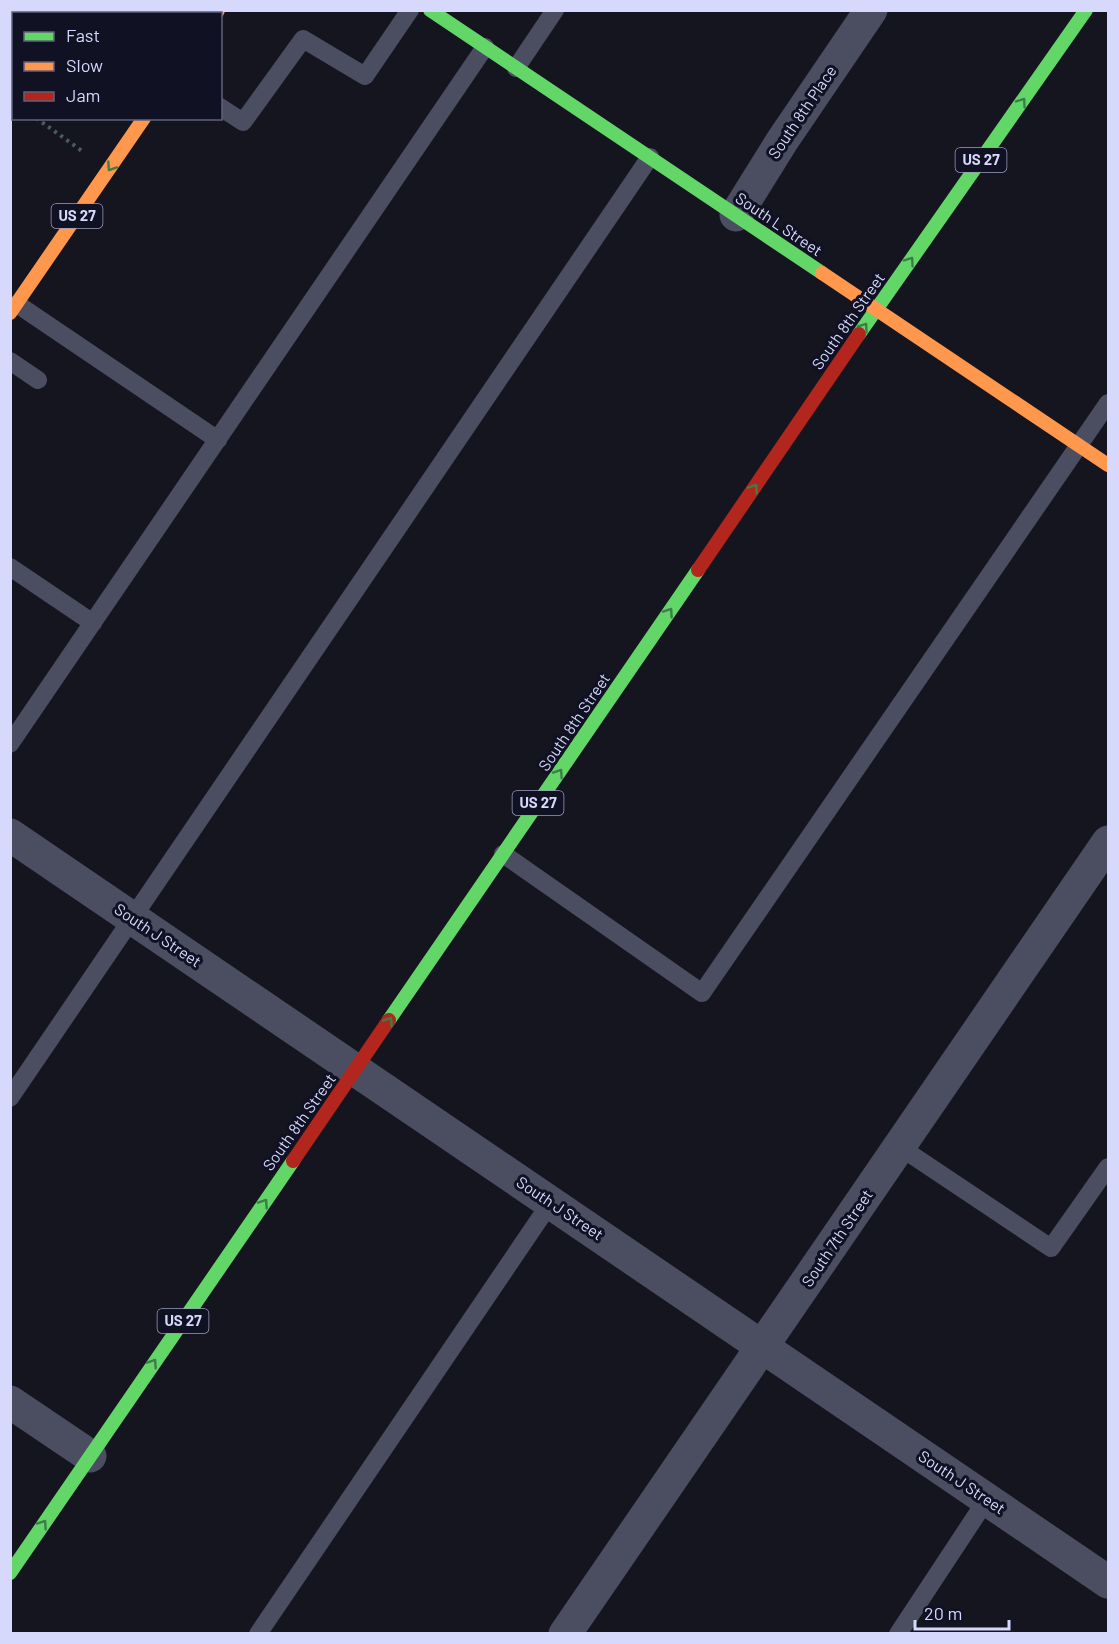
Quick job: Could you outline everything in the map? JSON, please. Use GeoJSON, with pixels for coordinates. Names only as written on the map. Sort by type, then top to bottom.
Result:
{"type":"FeatureCollection","features":[{"type":"Feature","properties":{"kind":"main road","name":"South L Street"},"geometry":{"type":"LineString","coordinates":[[430,10],[1108,465]]}},
{"type":"Feature","properties":{"kind":"main road","name":"South 8th Street"},"geometry":{"type":"LineString","coordinates":[[10,1573],[876,309],[1086,10]]}},
{"type":"Feature","properties":{"kind":"main road","name":"US 27"},"geometry":{"type":"LineString","coordinates":[[14,309],[143,120]]}},
{"type":"Feature","properties":{"kind":"street","name":"South 8th Place"},"geometry":{"type":"LineString","coordinates":[[736,214],[782,141],[871,10]]}},
{"type":"Feature","properties":{"kind":"street","name":"South J Street"},"geometry":{"type":"LineString","coordinates":[[10,835],[1108,1582]]}},
{"type":"Feature","properties":{"kind":"street","name":"South 7th Street"},"geometry":{"type":"LineString","coordinates":[[565,1634],[1108,842]]}},
{"type":"Feature","properties":{"kind":"street"},"geometry":{"type":"LineString","coordinates":[[10,1402],[90,1456]]}},
{"type":"Feature","properties":{"kind":"lane"},"geometry":{"type":"LineString","coordinates":[[222,108],[243,122],[303,39],[365,76],[410,10]]}},
{"type":"Feature","properties":{"kind":"lane"},"geometry":{"type":"LineString","coordinates":[[516,68],[555,10]]}},
{"type":"Feature","properties":{"kind":"lane"},"geometry":{"type":"LineString","coordinates":[[10,744],[485,47]]}},
{"type":"Feature","properties":{"kind":"lane"},"geometry":{"type":"LineString","coordinates":[[10,1098],[650,157]]}},
{"type":"Feature","properties":{"kind":"lane"},"geometry":{"type":"LineString","coordinates":[[14,309],[218,440]]}},
{"type":"Feature","properties":{"kind":"lane"},"geometry":{"type":"LineString","coordinates":[[10,361],[38,380]]}},
{"type":"Feature","properties":{"kind":"lane"},"geometry":{"type":"LineString","coordinates":[[503,854],[702,993],[1108,403]]}},
{"type":"Feature","properties":{"kind":"lane"},"geometry":{"type":"LineString","coordinates":[[10,567],[93,623]]}},
{"type":"Feature","properties":{"kind":"lane"},"geometry":{"type":"LineString","coordinates":[[900,1147],[1051,1248],[1108,1167]]}},
{"type":"Feature","properties":{"kind":"lane"},"geometry":{"type":"LineString","coordinates":[[258,1634],[551,1202]]}},
{"type":"Feature","properties":{"kind":"lane"},"geometry":{"type":"LineString","coordinates":[[898,1634],[987,1499]]}},
{"type":"Feature","properties":{"kind":"path"},"geometry":{"type":"LineString","coordinates":[[39,120],[108,170]]}},
{"type":"Feature","properties":{"kind":"traffic: fast"},"geometry":{"type":"LineString","coordinates":[[430,10],[822,273]]}},
{"type":"Feature","properties":{"kind":"traffic: fast"},"geometry":{"type":"LineString","coordinates":[[859,334],[1086,10]]}},
{"type":"Feature","properties":{"kind":"traffic: fast"},"geometry":{"type":"LineString","coordinates":[[389,1020],[698,570]]}},
{"type":"Feature","properties":{"kind":"traffic: fast"},"geometry":{"type":"LineString","coordinates":[[10,1573],[293,1161]]}},
{"type":"Feature","properties":{"kind":"traffic: slow"},"geometry":{"type":"LineString","coordinates":[[10,313],[143,120]]}},
{"type":"Feature","properties":{"kind":"traffic: slow"},"geometry":{"type":"LineString","coordinates":[[822,273],[1108,465]]}},
{"type":"Feature","properties":{"kind":"traffic: jam"},"geometry":{"type":"LineString","coordinates":[[698,570],[859,334]]}},
{"type":"Feature","properties":{"kind":"traffic: jam"},"geometry":{"type":"LineString","coordinates":[[293,1161],[389,1020]]}}]}
